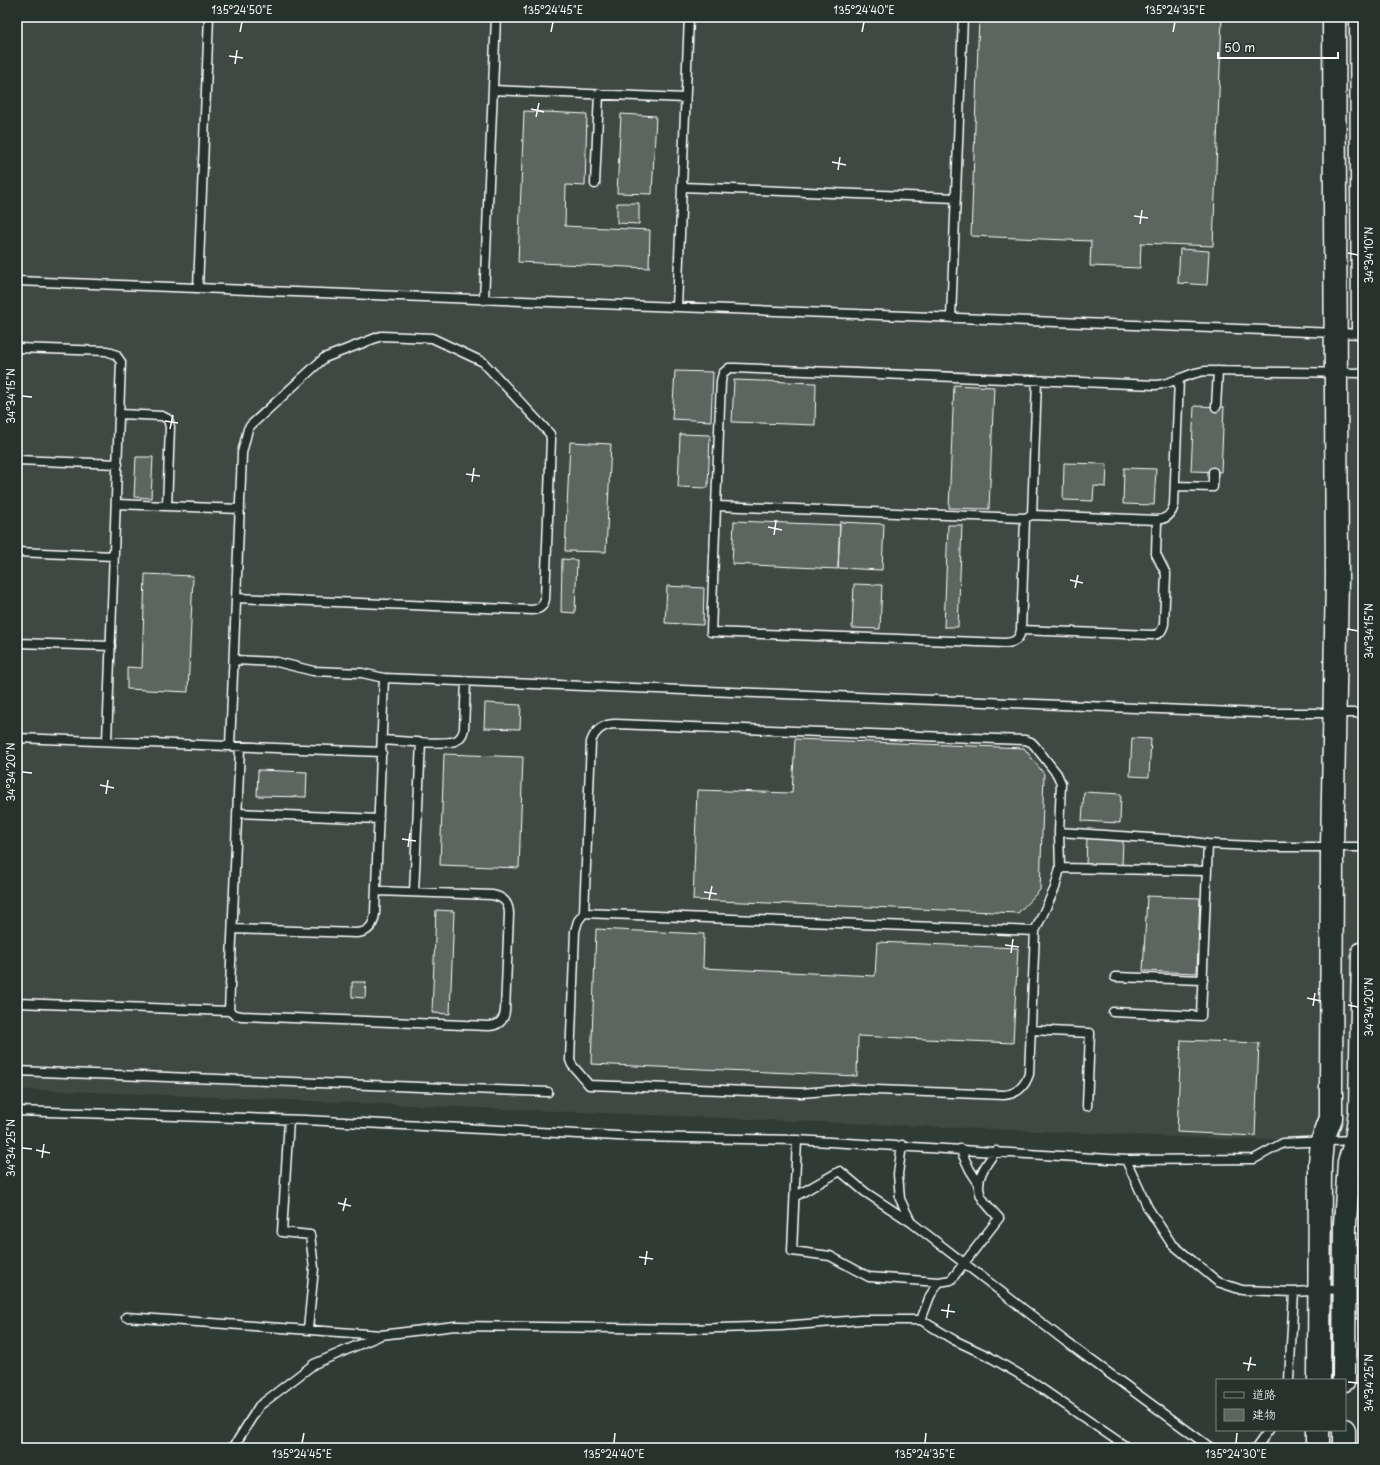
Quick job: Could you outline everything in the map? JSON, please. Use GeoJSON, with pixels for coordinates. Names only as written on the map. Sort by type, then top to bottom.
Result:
{"type":"FeatureCollection","features":[{"type":"Feature","properties":{"kind":"street"},"geometry":{"type":"LineString","coordinates":[[1319,1379],[1320,1163],[1322,1142],[1331,1118],[1332,847],[1336,577],[1334,17]]}},
{"type":"Feature","properties":{"kind":"street"},"geometry":{"type":"LineString","coordinates":[[1361,17],[1363,329]]}},
{"type":"Feature","properties":{"kind":"street"},"geometry":{"type":"LineString","coordinates":[[1344,1379],[1345,1224],[1349,1162],[1356,1140],[1360,1112],[1363,953]]}},
{"type":"Feature","properties":{"kind":"street"},"geometry":{"type":"LineString","coordinates":[[1318,1431],[1318,1448]]}},
{"type":"Feature","properties":{"kind":"street"},"geometry":{"type":"LineString","coordinates":[[1344,1431],[1344,1448]]}},
{"type":"Feature","properties":{"kind":"lane"},"geometry":{"type":"LineString","coordinates":[[198,288],[209,17]]}},
{"type":"Feature","properties":{"kind":"lane"},"geometry":{"type":"LineString","coordinates":[[484,300],[496,17]]}},
{"type":"Feature","properties":{"kind":"lane"},"geometry":{"type":"LineString","coordinates":[[677,307],[689,17]]}},
{"type":"Feature","properties":{"kind":"lane"},"geometry":{"type":"LineString","coordinates":[[951,318],[963,17]]}},
{"type":"Feature","properties":{"kind":"lane"},"geometry":{"type":"LineString","coordinates":[[493,90],[686,98]]}},
{"type":"Feature","properties":{"kind":"lane"},"geometry":{"type":"LineString","coordinates":[[595,184],[599,94]]}},
{"type":"Feature","properties":{"kind":"lane"},"geometry":{"type":"LineString","coordinates":[[682,187],[956,198]]}},
{"type":"Feature","properties":{"kind":"lane"},"geometry":{"type":"LineString","coordinates":[[17,281],[1363,334]]}},
{"type":"Feature","properties":{"kind":"lane"},"geometry":{"type":"LineString","coordinates":[[230,746],[234,660],[236,598],[242,453],[248,429],[251,425],[324,358],[380,336],[432,338],[483,362],[549,433],[551,437],[545,599],[540,608],[533,610],[236,598]]}},
{"type":"Feature","properties":{"kind":"lane"},"geometry":{"type":"LineString","coordinates":[[17,348],[107,351],[114,353],[121,360],[117,504],[107,741]]}},
{"type":"Feature","properties":{"kind":"lane"},"geometry":{"type":"LineString","coordinates":[[1037,380],[1021,630],[1020,635],[1016,640],[1005,644],[711,632],[721,381],[723,373],[729,368],[1156,384],[1166,383],[1202,371],[1363,373]]}},
{"type":"Feature","properties":{"kind":"lane"},"geometry":{"type":"LineString","coordinates":[[1216,406],[1218,371]]}},
{"type":"Feature","properties":{"kind":"lane"},"geometry":{"type":"LineString","coordinates":[[716,506],[1029,517],[1164,519],[1171,513],[1174,505],[1179,379]]}},
{"type":"Feature","properties":{"kind":"lane"},"geometry":{"type":"LineString","coordinates":[[120,414],[162,416],[168,419],[170,427],[167,506]]}},
{"type":"Feature","properties":{"kind":"lane"},"geometry":{"type":"LineString","coordinates":[[17,460],[118,464]]}},
{"type":"Feature","properties":{"kind":"lane"},"geometry":{"type":"LineString","coordinates":[[1175,486],[1213,488],[1214,472]]}},
{"type":"Feature","properties":{"kind":"lane"},"geometry":{"type":"LineString","coordinates":[[117,504],[240,509]]}},
{"type":"Feature","properties":{"kind":"lane"},"geometry":{"type":"LineString","coordinates":[[1021,630],[1151,635],[1159,633],[1164,624],[1166,574],[1156,554],[1157,520]]}},
{"type":"Feature","properties":{"kind":"lane"},"geometry":{"type":"LineString","coordinates":[[17,552],[114,556]]}},
{"type":"Feature","properties":{"kind":"lane"},"geometry":{"type":"LineString","coordinates":[[17,643],[111,646]]}},
{"type":"Feature","properties":{"kind":"lane"},"geometry":{"type":"LineString","coordinates":[[234,660],[277,662],[312,671],[362,673],[384,678],[466,682],[1260,713],[1363,713]]}},
{"type":"Feature","properties":{"kind":"lane"},"geometry":{"type":"LineString","coordinates":[[233,929],[361,933],[369,929],[374,922],[384,678]]}},
{"type":"Feature","properties":{"kind":"lane"},"geometry":{"type":"LineString","coordinates":[[382,740],[450,742],[457,740],[462,735],[464,729],[466,682]]}},
{"type":"Feature","properties":{"kind":"lane"},"geometry":{"type":"LineString","coordinates":[[609,724],[1028,741],[1035,746],[1060,780],[1059,832],[1060,868],[1055,888],[1035,931],[1029,1068],[1027,1078],[1019,1090],[1009,1094],[851,1089],[801,1094],[592,1085],[587,1083],[572,1065],[570,1060],[575,931],[578,921],[584,913],[591,742],[597,730],[603,726],[609,724]]}},
{"type":"Feature","properties":{"kind":"lane"},"geometry":{"type":"LineString","coordinates":[[17,738],[382,752]]}},
{"type":"Feature","properties":{"kind":"lane"},"geometry":{"type":"LineString","coordinates":[[414,892],[421,742]]}},
{"type":"Feature","properties":{"kind":"lane"},"geometry":{"type":"LineString","coordinates":[[229,1011],[240,747]]}},
{"type":"Feature","properties":{"kind":"lane"},"geometry":{"type":"LineString","coordinates":[[237,813],[379,819]]}},
{"type":"Feature","properties":{"kind":"lane"},"geometry":{"type":"LineString","coordinates":[[1059,832],[1180,840],[1208,844],[1363,847]]}},
{"type":"Feature","properties":{"kind":"lane"},"geometry":{"type":"LineString","coordinates":[[1113,1012],[1201,1016],[1208,844]]}},
{"type":"Feature","properties":{"kind":"lane"},"geometry":{"type":"LineString","coordinates":[[1060,868],[1207,871]]}},
{"type":"Feature","properties":{"kind":"lane"},"geometry":{"type":"LineString","coordinates":[[17,1003],[229,1011],[238,1016],[250,1017],[488,1026],[498,1024],[503,1020],[506,1011],[510,914],[508,904],[503,899],[496,896],[376,891]]}},
{"type":"Feature","properties":{"kind":"lane"},"geometry":{"type":"LineString","coordinates":[[584,913],[1035,931]]}},
{"type":"Feature","properties":{"kind":"lane"},"geometry":{"type":"LineString","coordinates":[[1115,976],[1203,980]]}},
{"type":"Feature","properties":{"kind":"lane"},"geometry":{"type":"LineString","coordinates":[[1031,1030],[1090,1033],[1087,1106]]}},
{"type":"Feature","properties":{"kind":"lane"},"geometry":{"type":"LineString","coordinates":[[17,1071],[548,1092]]}},
{"type":"Feature","properties":{"kind":"lane"},"geometry":{"type":"LineString","coordinates":[[17,1111],[460,1127],[637,1137],[797,1140],[902,1145],[1126,1160],[1254,1159],[1283,1143],[1356,1140]]}},
{"type":"Feature","properties":{"kind":"lane"},"geometry":{"type":"LineString","coordinates":[[289,1120],[282,1232],[310,1235],[314,1268],[308,1329]]}},
{"type":"Feature","properties":{"kind":"lane"},"geometry":{"type":"LineString","coordinates":[[797,1140],[796,1196],[792,1252],[830,1256],[869,1277],[938,1282],[951,1280],[1000,1218],[982,1197],[979,1184],[970,1170],[960,1149]]}},
{"type":"Feature","properties":{"kind":"lane"},"geometry":{"type":"LineString","coordinates":[[902,1145],[898,1174],[900,1199],[912,1223]]}},
{"type":"Feature","properties":{"kind":"lane"},"geometry":{"type":"LineString","coordinates":[[979,1184],[982,1169],[996,1151]]}},
{"type":"Feature","properties":{"kind":"lane"},"geometry":{"type":"LineString","coordinates":[[1126,1160],[1148,1208],[1171,1243],[1218,1282],[1242,1290],[1294,1292],[1344,1289]]}},
{"type":"Feature","properties":{"kind":"lane"},"geometry":{"type":"LineString","coordinates":[[796,1196],[840,1171],[865,1192],[912,1223],[1065,1341],[1211,1448]]}},
{"type":"Feature","properties":{"kind":"lane"},"geometry":{"type":"LineString","coordinates":[[921,1320],[930,1296],[938,1282]]}},
{"type":"Feature","properties":{"kind":"lane"},"geometry":{"type":"LineString","coordinates":[[1289,1379],[1294,1292]]}},
{"type":"Feature","properties":{"kind":"lane"},"geometry":{"type":"LineString","coordinates":[[126,1317],[381,1335],[455,1326],[687,1329],[781,1326],[860,1320],[921,1320],[954,1340],[988,1356],[1029,1380],[1128,1448]]}},
{"type":"Feature","properties":{"kind":"lane"},"geometry":{"type":"LineString","coordinates":[[233,1448],[259,1406],[314,1364],[381,1335]]}},
{"type":"Feature","properties":{"kind":"lane"},"geometry":{"type":"LineString","coordinates":[[1256,1448],[1268,1431]]}},
{"type":"Feature","properties":{"kind":"shaded area"},"geometry":{"type":"Polygon","coordinates":[[[17,17],[1363,17],[1363,1137],[1252,1140],[17,1089],[17,17]]]}},
{"type":"Feature","properties":{"kind":"building"},"geometry":{"type":"Polygon","coordinates":[[[979,17],[1222,17],[1213,246],[1141,243],[1140,268],[1090,266],[1091,241],[971,236],[979,17]]]}},
{"type":"Feature","properties":{"kind":"building"},"geometry":{"type":"Polygon","coordinates":[[[524,111],[587,114],[585,186],[566,185],[565,226],[650,230],[649,268],[518,262],[524,111]]]}},
{"type":"Feature","properties":{"kind":"building"},"geometry":{"type":"Polygon","coordinates":[[[621,114],[656,116],[652,194],[617,193],[621,114]]]}},
{"type":"Feature","properties":{"kind":"building"},"geometry":{"type":"Polygon","coordinates":[[[617,203],[639,203],[639,224],[617,223],[617,203]]]}},
{"type":"Feature","properties":{"kind":"building"},"geometry":{"type":"Polygon","coordinates":[[[1180,249],[1209,251],[1207,285],[1178,283],[1180,249]]]}},
{"type":"Feature","properties":{"kind":"building"},"geometry":{"type":"Polygon","coordinates":[[[675,371],[713,372],[711,421],[672,419],[675,371]]]}},
{"type":"Feature","properties":{"kind":"building"},"geometry":{"type":"Polygon","coordinates":[[[734,380],[816,383],[815,425],[732,422],[734,380]]]}},
{"type":"Feature","properties":{"kind":"building"},"geometry":{"type":"Polygon","coordinates":[[[954,385],[994,387],[989,509],[949,508],[954,385]]]}},
{"type":"Feature","properties":{"kind":"building"},"geometry":{"type":"Polygon","coordinates":[[[1194,406],[1224,407],[1221,472],[1191,471],[1194,406]]]}},
{"type":"Feature","properties":{"kind":"building"},"geometry":{"type":"Polygon","coordinates":[[[680,434],[710,435],[708,488],[678,487],[680,434]]]}},
{"type":"Feature","properties":{"kind":"building"},"geometry":{"type":"Polygon","coordinates":[[[570,442],[611,444],[606,552],[565,551],[570,442]]]}},
{"type":"Feature","properties":{"kind":"building"},"geometry":{"type":"Polygon","coordinates":[[[136,457],[153,457],[151,498],[134,497],[136,457]]]}},
{"type":"Feature","properties":{"kind":"building"},"geometry":{"type":"Polygon","coordinates":[[[1064,463],[1107,464],[1106,487],[1094,486],[1093,501],[1063,500],[1064,463]]]}},
{"type":"Feature","properties":{"kind":"building"},"geometry":{"type":"Polygon","coordinates":[[[1124,468],[1156,469],[1154,505],[1123,504],[1124,468]]]}},
{"type":"Feature","properties":{"kind":"building"},"geometry":{"type":"Polygon","coordinates":[[[734,521],[840,525],[838,569],[732,564],[734,521]]]}},
{"type":"Feature","properties":{"kind":"building"},"geometry":{"type":"Polygon","coordinates":[[[840,522],[884,524],[882,570],[838,568],[840,522]]]}},
{"type":"Feature","properties":{"kind":"building"},"geometry":{"type":"Polygon","coordinates":[[[948,525],[962,525],[958,627],[944,627],[948,525]]]}},
{"type":"Feature","properties":{"kind":"building"},"geometry":{"type":"Polygon","coordinates":[[[562,559],[577,560],[575,613],[561,612],[562,559]]]}},
{"type":"Feature","properties":{"kind":"building"},"geometry":{"type":"Polygon","coordinates":[[[145,574],[193,576],[188,692],[127,689],[127,667],[142,668],[145,574]]]}},
{"type":"Feature","properties":{"kind":"building"},"geometry":{"type":"Polygon","coordinates":[[[854,584],[882,585],[880,629],[852,628],[854,584]]]}},
{"type":"Feature","properties":{"kind":"building"},"geometry":{"type":"Polygon","coordinates":[[[667,586],[704,588],[703,625],[665,623],[667,586]]]}},
{"type":"Feature","properties":{"kind":"building"},"geometry":{"type":"Polygon","coordinates":[[[485,703],[521,705],[520,729],[484,728],[485,703]]]}},
{"type":"Feature","properties":{"kind":"building"},"geometry":{"type":"Polygon","coordinates":[[[1132,738],[1151,739],[1149,777],[1130,776],[1132,738]]]}},
{"type":"Feature","properties":{"kind":"building"},"geometry":{"type":"Polygon","coordinates":[[[795,739],[1024,748],[1044,774],[1040,890],[1018,913],[693,900],[697,790],[792,793],[795,739]]]}},
{"type":"Feature","properties":{"kind":"building"},"geometry":{"type":"Polygon","coordinates":[[[444,754],[523,757],[519,868],[440,865],[444,754]]]}},
{"type":"Feature","properties":{"kind":"building"},"geometry":{"type":"Polygon","coordinates":[[[258,770],[307,772],[306,797],[257,796],[258,770]]]}},
{"type":"Feature","properties":{"kind":"building"},"geometry":{"type":"Polygon","coordinates":[[[1084,792],[1121,794],[1120,823],[1082,821],[1084,792]]]}},
{"type":"Feature","properties":{"kind":"building"},"geometry":{"type":"Polygon","coordinates":[[[1087,836],[1121,838],[1123,840],[1122,866],[1086,866],[1087,836]]]}},
{"type":"Feature","properties":{"kind":"building"},"geometry":{"type":"Polygon","coordinates":[[[1147,896],[1200,898],[1197,973],[1143,971],[1147,896]]]}},
{"type":"Feature","properties":{"kind":"building"},"geometry":{"type":"Polygon","coordinates":[[[436,910],[454,911],[450,1014],[432,1013],[436,910]]]}},
{"type":"Feature","properties":{"kind":"building"},"geometry":{"type":"Polygon","coordinates":[[[596,929],[704,934],[703,968],[875,976],[877,942],[1018,948],[1013,1043],[858,1036],[857,1076],[591,1064],[596,929]]]}},
{"type":"Feature","properties":{"kind":"building"},"geometry":{"type":"Polygon","coordinates":[[[352,982],[366,982],[365,998],[352,997],[352,982]]]}},
{"type":"Feature","properties":{"kind":"building"},"geometry":{"type":"Polygon","coordinates":[[[1181,1040],[1259,1043],[1255,1136],[1177,1132],[1181,1040]]]}}]}
